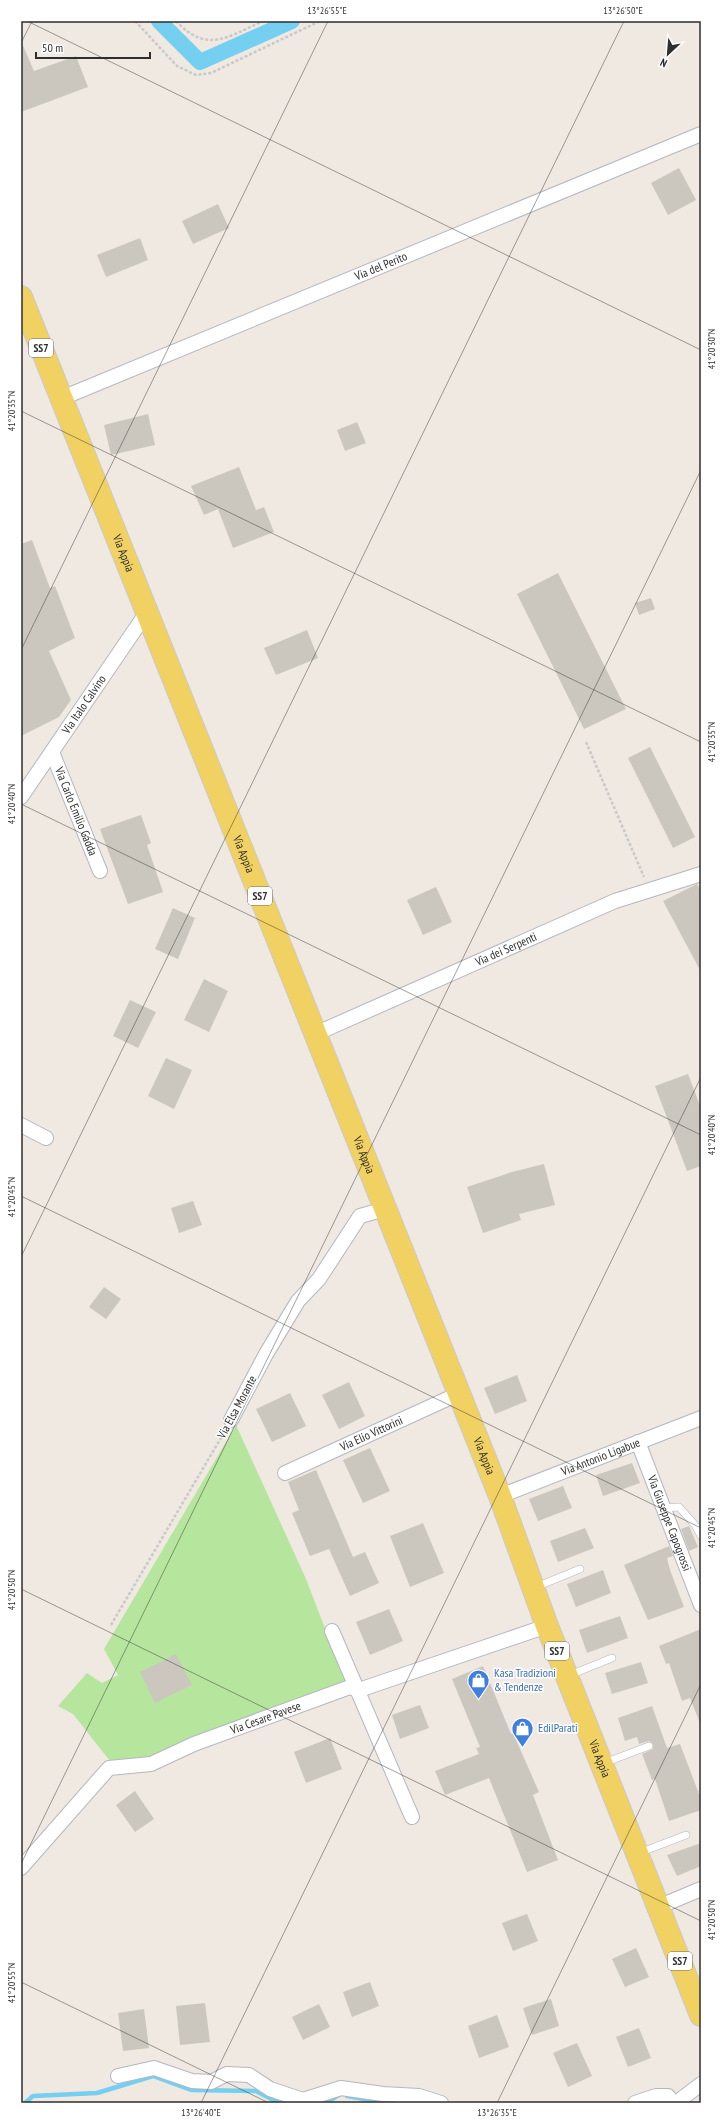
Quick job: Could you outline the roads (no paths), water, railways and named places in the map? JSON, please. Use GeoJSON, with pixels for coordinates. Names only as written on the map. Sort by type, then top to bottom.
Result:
{"type":"FeatureCollection","features":[{"type":"Feature","properties":{"kind":"main road","name":"Via Appia"},"geometry":{"type":"LineString","coordinates":[[21,297],[500,1496],[547,1626],[701,2014]]}},
{"type":"Feature","properties":{"kind":"street","name":"Via del Perito"},"geometry":{"type":"LineString","coordinates":[[62,398],[701,134]]}},
{"type":"Feature","properties":{"kind":"street","name":"Via Italo Calvino"},"geometry":{"type":"LineString","coordinates":[[21,797],[147,612]]}},
{"type":"Feature","properties":{"kind":"street","name":"Via Carlo Emilio Gadda"},"geometry":{"type":"LineString","coordinates":[[52,752],[100,871]]}},
{"type":"Feature","properties":{"kind":"street","name":"Via dei Serpenti"},"geometry":{"type":"LineString","coordinates":[[315,1034],[615,901],[701,874]]}},
{"type":"Feature","properties":{"kind":"street"},"geometry":{"type":"LineString","coordinates":[[21,1125],[46,1138]]}},
{"type":"Feature","properties":{"kind":"street","name":"Via Elsa Morante"},"geometry":{"type":"LineString","coordinates":[[231,1420],[266,1354],[298,1301],[319,1279],[360,1216],[385,1209]]}},
{"type":"Feature","properties":{"kind":"street","name":"Via Elio Vittorini"},"geometry":{"type":"LineString","coordinates":[[285,1473],[458,1394]]}},
{"type":"Feature","properties":{"kind":"street","name":"Via Antonio Ligabue"},"geometry":{"type":"LineString","coordinates":[[500,1496],[701,1418]]}},
{"type":"Feature","properties":{"kind":"street","name":"Via Giuseppe Capogrossi"},"geometry":{"type":"LineString","coordinates":[[638,1442],[700,1600]]}},
{"type":"Feature","properties":{"kind":"street","name":"Via Cesare Pavese"},"geometry":{"type":"LineString","coordinates":[[21,1868],[109,1768],[151,1764],[194,1744],[350,1687],[359,1690],[547,1626]]}},
{"type":"Feature","properties":{"kind":"street"},"geometry":{"type":"LineString","coordinates":[[332,1631],[359,1690],[412,1817]]}},
{"type":"Feature","properties":{"kind":"street"},"geometry":{"type":"LineString","coordinates":[[658,1907],[701,1889]]}},
{"type":"Feature","properties":{"kind":"street"},"geometry":{"type":"LineString","coordinates":[[118,2076],[154,2068],[192,2081],[211,2082],[227,2074],[250,2076],[270,2089],[303,2100],[341,2088],[383,2094],[419,2096],[441,2103]]}},
{"type":"Feature","properties":{"kind":"street"},"geometry":{"type":"LineString","coordinates":[[635,2103],[656,2096],[668,2096],[674,2103],[701,2084]]}},
{"type":"Feature","properties":{"kind":"lane"},"geometry":{"type":"LineString","coordinates":[[664,1508],[678,1507],[694,1525],[701,1536]]}},
{"type":"Feature","properties":{"kind":"lane"},"geometry":{"type":"LineString","coordinates":[[534,1588],[580,1569]]}},
{"type":"Feature","properties":{"kind":"lane"},"geometry":{"type":"LineString","coordinates":[[568,1676],[612,1658]]}},
{"type":"Feature","properties":{"kind":"lane"},"geometry":{"type":"LineString","coordinates":[[602,1764],[649,1746]]}},
{"type":"Feature","properties":{"kind":"lane"},"geometry":{"type":"LineString","coordinates":[[637,1854],[686,1835]]}},
{"type":"Feature","properties":{"kind":"waterway"},"geometry":{"type":"LineString","coordinates":[[159,21],[200,62],[292,21]]}},
{"type":"Feature","properties":{"kind":"waterway"},"geometry":{"type":"LineString","coordinates":[[25,2103],[33,2096],[97,2093],[153,2076],[191,2090],[256,2091],[279,2103]]}},
{"type":"Feature","properties":{"kind":"waterway"},"geometry":{"type":"LineString","coordinates":[[326,2103],[340,2094]]}},
{"type":"Feature","properties":{"kind":"waterway"},"geometry":{"type":"LineString","coordinates":[[347,2096],[387,2103]]}},
{"type":"Feature","properties":{"kind":"place","name":"Kasa Tradizioni & Tendenze"},"geometry":{"type":"Point","coordinates":[479,1700]}},
{"type":"Feature","properties":{"kind":"place","name":"EdilParati"},"geometry":{"type":"Point","coordinates":[522,1748]}}]}
